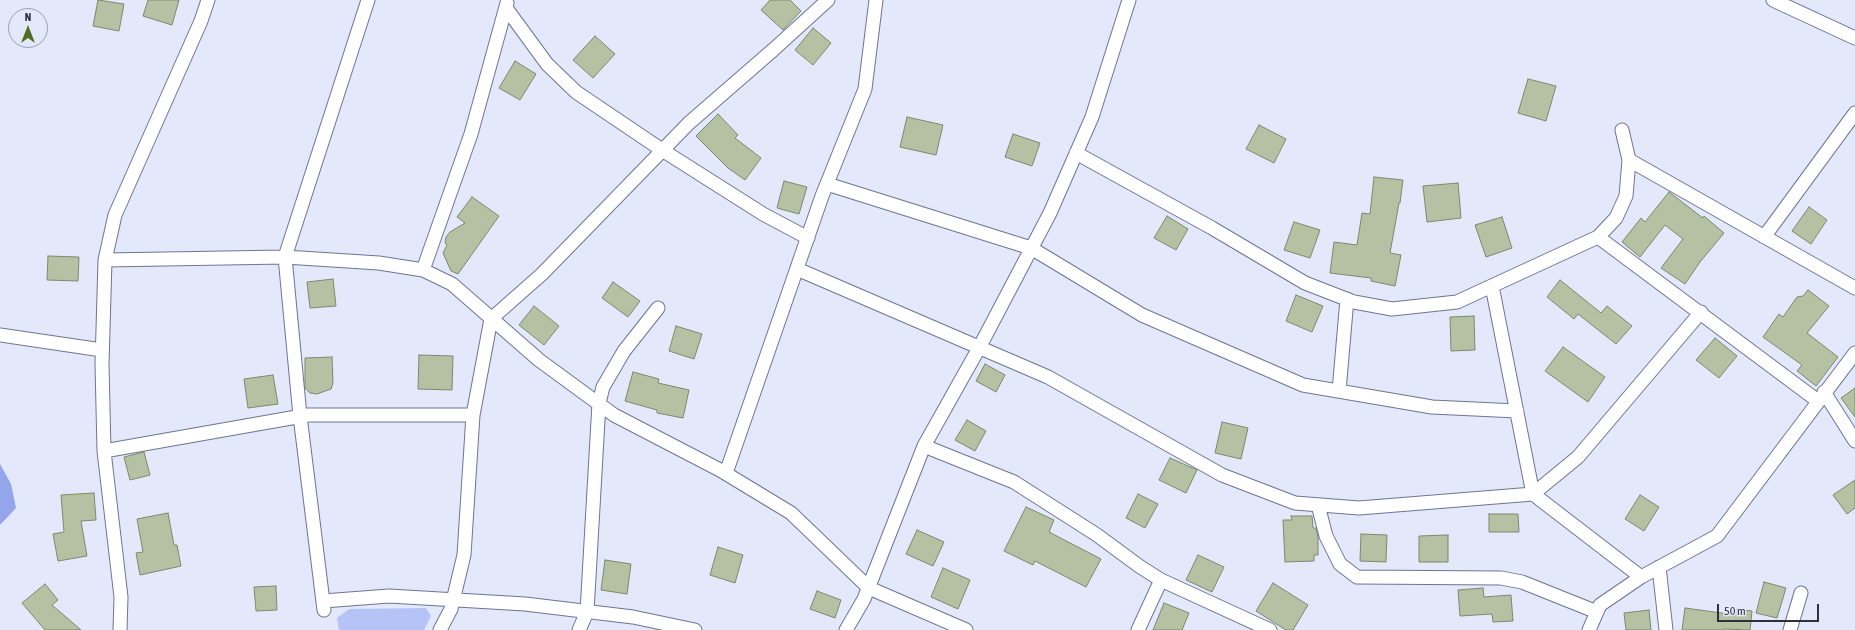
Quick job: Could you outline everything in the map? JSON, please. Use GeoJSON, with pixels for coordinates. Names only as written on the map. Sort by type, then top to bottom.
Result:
{"type":"FeatureCollection","features":[{"type":"Feature","properties":{"kind":"street"},"geometry":{"type":"LineString","coordinates":[[120,630],[121,597],[104,451],[102,350],[105,260],[115,215],[201,22],[208,0]]}},
{"type":"Feature","properties":{"kind":"street"},"geometry":{"type":"LineString","coordinates":[[368,0],[320,143],[285,257],[300,416],[324,606],[389,596],[525,604],[634,617],[695,630]]}},
{"type":"Feature","properties":{"kind":"street"},"geometry":{"type":"LineString","coordinates":[[440,630],[454,600],[464,555],[473,416],[491,319],[542,274],[689,123],[774,50],[828,0]]}},
{"type":"Feature","properties":{"kind":"street"},"geometry":{"type":"LineString","coordinates":[[726,473],[827,184],[865,89],[876,0]]}},
{"type":"Feature","properties":{"kind":"street"},"geometry":{"type":"LineString","coordinates":[[846,630],[869,588],[924,446],[979,348],[1050,213],[1092,116],[1129,0]]}},
{"type":"Feature","properties":{"kind":"street"},"geometry":{"type":"LineString","coordinates":[[1773,0],[1855,38]]}},
{"type":"Feature","properties":{"kind":"street"},"geometry":{"type":"LineString","coordinates":[[423,270],[471,134],[507,4]]}},
{"type":"Feature","properties":{"kind":"street"},"geometry":{"type":"LineString","coordinates":[[507,4],[547,64],[576,92],[662,150],[763,214],[808,238]]}},
{"type":"Feature","properties":{"kind":"street"},"geometry":{"type":"LineString","coordinates":[[1764,237],[1855,113]]}},
{"type":"Feature","properties":{"kind":"street"},"geometry":{"type":"LineString","coordinates":[[1076,153],[1212,228],[1305,283],[1347,299],[1392,309],[1457,302],[1598,237],[1616,218],[1626,196],[1629,160],[1622,130]]}},
{"type":"Feature","properties":{"kind":"street"},"geometry":{"type":"LineString","coordinates":[[1629,160],[1855,288]]}},
{"type":"Feature","properties":{"kind":"street"},"geometry":{"type":"LineString","coordinates":[[827,184],[1031,248],[1142,315],[1303,385],[1432,407],[1517,411]]}},
{"type":"Feature","properties":{"kind":"street"},"geometry":{"type":"LineString","coordinates":[[1598,237],[1701,312],[1821,396],[1855,441]]}},
{"type":"Feature","properties":{"kind":"street"},"geometry":{"type":"LineString","coordinates":[[105,260],[285,257],[379,262],[423,270],[452,284],[539,360],[614,415],[726,473],[791,513],[869,588],[966,630]]}},
{"type":"Feature","properties":{"kind":"street"},"geometry":{"type":"LineString","coordinates":[[797,269],[1048,378],[1222,475],[1295,503],[1359,508],[1533,494],[1578,457],[1701,312]]}},
{"type":"Feature","properties":{"kind":"street"},"geometry":{"type":"LineString","coordinates":[[1492,286],[1533,494],[1641,577]]}},
{"type":"Feature","properties":{"kind":"street"},"geometry":{"type":"LineString","coordinates":[[1340,391],[1347,299]]}},
{"type":"Feature","properties":{"kind":"street"},"geometry":{"type":"LineString","coordinates":[[579,630],[587,612],[599,404],[603,387],[624,351],[658,308]]}},
{"type":"Feature","properties":{"kind":"street"},"geometry":{"type":"LineString","coordinates":[[0,335],[102,350]]}},
{"type":"Feature","properties":{"kind":"street"},"geometry":{"type":"LineString","coordinates":[[1589,630],[1600,605],[1641,577],[1717,536],[1821,396],[1855,353]]}},
{"type":"Feature","properties":{"kind":"street"},"geometry":{"type":"LineString","coordinates":[[104,451],[308,415],[473,416]]}},
{"type":"Feature","properties":{"kind":"street"},"geometry":{"type":"LineString","coordinates":[[924,446],[1014,482],[1096,535],[1161,580],[1270,630]]}},
{"type":"Feature","properties":{"kind":"street"},"geometry":{"type":"LineString","coordinates":[[1318,505],[1326,536],[1340,564],[1357,577],[1501,578],[1522,582],[1597,612]]}},
{"type":"Feature","properties":{"kind":"street"},"geometry":{"type":"LineString","coordinates":[[1659,567],[1666,630]]}},
{"type":"Feature","properties":{"kind":"street"},"geometry":{"type":"LineString","coordinates":[[1138,630],[1161,580]]}},
{"type":"Feature","properties":{"kind":"street"},"geometry":{"type":"LineString","coordinates":[[1790,630],[1801,593]]}},
{"type":"Feature","properties":{"kind":"shaded area"},"geometry":{"type":"Polygon","coordinates":[[[0,464],[11,484],[16,508],[0,525],[0,464]]]}},
{"type":"Feature","properties":{"kind":"shaded area"},"geometry":{"type":"Polygon","coordinates":[[[426,608],[431,616],[424,630],[339,630],[337,618],[349,609],[426,608]]]}},
{"type":"Feature","properties":{"kind":"building"},"geometry":{"type":"Polygon","coordinates":[[[98,0],[124,4],[119,31],[93,26],[98,0]]]}},
{"type":"Feature","properties":{"kind":"building"},"geometry":{"type":"Polygon","coordinates":[[[148,0],[179,0],[172,25],[143,16],[148,0]]]}},
{"type":"Feature","properties":{"kind":"building"},"geometry":{"type":"Polygon","coordinates":[[[770,0],[790,0],[801,11],[783,30],[761,10],[770,0]]]}},
{"type":"Feature","properties":{"kind":"building"},"geometry":{"type":"Polygon","coordinates":[[[813,28],[831,43],[813,65],[795,50],[813,28]]]}},
{"type":"Feature","properties":{"kind":"building"},"geometry":{"type":"Polygon","coordinates":[[[595,36],[615,54],[593,78],[573,60],[595,36]]]}},
{"type":"Feature","properties":{"kind":"building"},"geometry":{"type":"Polygon","coordinates":[[[515,61],[536,74],[520,100],[499,88],[515,61]]]}},
{"type":"Feature","properties":{"kind":"building"},"geometry":{"type":"Polygon","coordinates":[[[1528,79],[1556,86],[1546,121],[1518,113],[1528,79]]]}},
{"type":"Feature","properties":{"kind":"building"},"geometry":{"type":"Polygon","coordinates":[[[718,114],[738,135],[735,138],[761,158],[745,180],[728,168],[696,136],[718,114]]]}},
{"type":"Feature","properties":{"kind":"building"},"geometry":{"type":"Polygon","coordinates":[[[907,117],[943,125],[936,155],[900,147],[907,117]]]}},
{"type":"Feature","properties":{"kind":"building"},"geometry":{"type":"Polygon","coordinates":[[[1259,125],[1286,139],[1274,163],[1246,149],[1259,125]]]}},
{"type":"Feature","properties":{"kind":"building"},"geometry":{"type":"Polygon","coordinates":[[[1013,134],[1040,143],[1032,166],[1005,157],[1013,134]]]}},
{"type":"Feature","properties":{"kind":"building"},"geometry":{"type":"Polygon","coordinates":[[[1374,177],[1403,180],[1390,253],[1401,255],[1395,286],[1371,281],[1371,278],[1330,273],[1334,242],[1357,245],[1362,213],[1370,214],[1374,177]]]}},
{"type":"Feature","properties":{"kind":"building"},"geometry":{"type":"Polygon","coordinates":[[[784,181],[807,187],[799,214],[777,208],[784,181]]]}},
{"type":"Feature","properties":{"kind":"building"},"geometry":{"type":"Polygon","coordinates":[[[1458,183],[1461,218],[1427,222],[1423,186],[1458,183]]]}},
{"type":"Feature","properties":{"kind":"building"},"geometry":{"type":"Polygon","coordinates":[[[1669,192],[1703,218],[1704,216],[1724,233],[1700,262],[1685,284],[1661,268],[1683,239],[1665,225],[1640,257],[1622,242],[1641,218],[1645,222],[1669,192]]]}},
{"type":"Feature","properties":{"kind":"building"},"geometry":{"type":"Polygon","coordinates":[[[472,197],[499,216],[458,274],[451,271],[443,253],[447,245],[445,243],[446,237],[450,232],[465,223],[457,217],[472,197]]]}},
{"type":"Feature","properties":{"kind":"building"},"geometry":{"type":"Polygon","coordinates":[[[1809,207],[1827,220],[1811,244],[1792,231],[1809,207]]]}},
{"type":"Feature","properties":{"kind":"building"},"geometry":{"type":"Polygon","coordinates":[[[1167,216],[1188,229],[1176,250],[1154,238],[1167,216]]]}},
{"type":"Feature","properties":{"kind":"building"},"geometry":{"type":"Polygon","coordinates":[[[1502,217],[1512,248],[1486,257],[1475,225],[1502,217]]]}},
{"type":"Feature","properties":{"kind":"building"},"geometry":{"type":"Polygon","coordinates":[[[1294,222],[1320,230],[1310,258],[1284,250],[1294,222]]]}},
{"type":"Feature","properties":{"kind":"building"},"geometry":{"type":"Polygon","coordinates":[[[48,256],[79,257],[78,281],[47,280],[48,256]]]}},
{"type":"Feature","properties":{"kind":"building"},"geometry":{"type":"Polygon","coordinates":[[[333,279],[336,306],[310,308],[307,282],[333,279]]]}},
{"type":"Feature","properties":{"kind":"building"},"geometry":{"type":"Polygon","coordinates":[[[1560,280],[1601,313],[1607,306],[1632,326],[1616,344],[1578,314],[1574,319],[1547,297],[1560,280]]]}},
{"type":"Feature","properties":{"kind":"building"},"geometry":{"type":"Polygon","coordinates":[[[613,282],[640,301],[628,317],[602,298],[613,282]]]}},
{"type":"Feature","properties":{"kind":"building"},"geometry":{"type":"Polygon","coordinates":[[[1808,290],[1829,306],[1807,333],[1838,357],[1816,386],[1797,371],[1802,365],[1763,337],[1779,314],[1783,317],[1797,297],[1803,296],[1808,290]]]}},
{"type":"Feature","properties":{"kind":"building"},"geometry":{"type":"Polygon","coordinates":[[[1296,295],[1323,306],[1312,332],[1286,321],[1296,295]]]}},
{"type":"Feature","properties":{"kind":"building"},"geometry":{"type":"Polygon","coordinates":[[[534,306],[559,326],[544,345],[519,325],[534,306]]]}},
{"type":"Feature","properties":{"kind":"building"},"geometry":{"type":"Polygon","coordinates":[[[1474,316],[1475,350],[1451,351],[1450,317],[1474,316]]]}},
{"type":"Feature","properties":{"kind":"building"},"geometry":{"type":"Polygon","coordinates":[[[676,326],[702,334],[694,359],[669,351],[676,326]]]}},
{"type":"Feature","properties":{"kind":"building"},"geometry":{"type":"Polygon","coordinates":[[[1715,338],[1737,356],[1719,378],[1696,360],[1715,338]]]}},
{"type":"Feature","properties":{"kind":"building"},"geometry":{"type":"Polygon","coordinates":[[[1563,347],[1605,377],[1588,402],[1545,371],[1563,347]]]}},
{"type":"Feature","properties":{"kind":"building"},"geometry":{"type":"Polygon","coordinates":[[[419,355],[453,356],[452,390],[418,389],[419,355]]]}},
{"type":"Feature","properties":{"kind":"building"},"geometry":{"type":"Polygon","coordinates":[[[332,357],[333,383],[331,389],[317,394],[310,393],[305,388],[305,358],[332,357]]]}},
{"type":"Feature","properties":{"kind":"building"},"geometry":{"type":"Polygon","coordinates":[[[985,364],[1005,375],[996,392],[976,381],[985,364]]]}},
{"type":"Feature","properties":{"kind":"building"},"geometry":{"type":"Polygon","coordinates":[[[633,372],[659,379],[658,383],[689,390],[683,418],[657,413],[657,410],[625,401],[633,372]]]}},
{"type":"Feature","properties":{"kind":"building"},"geometry":{"type":"Polygon","coordinates":[[[273,375],[278,404],[248,408],[244,379],[273,375]]]}},
{"type":"Feature","properties":{"kind":"building"},"geometry":{"type":"Polygon","coordinates":[[[1855,388],[1855,417],[1841,398],[1855,388]]]}},
{"type":"Feature","properties":{"kind":"building"},"geometry":{"type":"Polygon","coordinates":[[[967,420],[986,431],[975,451],[955,440],[967,420]]]}},
{"type":"Feature","properties":{"kind":"building"},"geometry":{"type":"Polygon","coordinates":[[[1222,422],[1248,428],[1241,459],[1215,453],[1222,422]]]}},
{"type":"Feature","properties":{"kind":"building"},"geometry":{"type":"Polygon","coordinates":[[[144,452],[150,475],[130,480],[124,457],[144,452]]]}},
{"type":"Feature","properties":{"kind":"building"},"geometry":{"type":"Polygon","coordinates":[[[1170,458],[1197,470],[1186,493],[1159,480],[1170,458]]]}},
{"type":"Feature","properties":{"kind":"building"},"geometry":{"type":"Polygon","coordinates":[[[1855,480],[1855,508],[1847,514],[1833,495],[1855,480]]]}},
{"type":"Feature","properties":{"kind":"building"},"geometry":{"type":"Polygon","coordinates":[[[94,493],[96,520],[81,521],[87,556],[58,561],[53,534],[64,532],[61,495],[94,493]]]}},
{"type":"Feature","properties":{"kind":"building"},"geometry":{"type":"Polygon","coordinates":[[[1138,494],[1158,504],[1145,528],[1126,518],[1138,494]]]}},
{"type":"Feature","properties":{"kind":"building"},"geometry":{"type":"Polygon","coordinates":[[[1640,495],[1659,507],[1644,531],[1625,519],[1640,495]]]}},
{"type":"Feature","properties":{"kind":"building"},"geometry":{"type":"Polygon","coordinates":[[[1026,507],[1054,520],[1049,532],[1101,559],[1086,587],[1035,561],[1033,565],[1004,551],[1026,507]]]}},
{"type":"Feature","properties":{"kind":"building"},"geometry":{"type":"Polygon","coordinates":[[[168,513],[174,545],[177,545],[181,566],[140,575],[136,553],[143,552],[137,519],[168,513]]]}},
{"type":"Feature","properties":{"kind":"building"},"geometry":{"type":"Polygon","coordinates":[[[1489,514],[1518,514],[1519,532],[1489,532],[1489,514]]]}},
{"type":"Feature","properties":{"kind":"building"},"geometry":{"type":"Polygon","coordinates":[[[1291,516],[1312,516],[1313,528],[1316,528],[1318,537],[1318,555],[1314,555],[1314,561],[1285,562],[1283,520],[1292,520],[1291,516]]]}},
{"type":"Feature","properties":{"kind":"building"},"geometry":{"type":"Polygon","coordinates":[[[917,530],[944,542],[933,566],[906,554],[917,530]]]}},
{"type":"Feature","properties":{"kind":"building"},"geometry":{"type":"Polygon","coordinates":[[[1361,534],[1387,535],[1386,562],[1360,561],[1361,534]]]}},
{"type":"Feature","properties":{"kind":"building"},"geometry":{"type":"Polygon","coordinates":[[[1448,535],[1448,562],[1419,562],[1419,536],[1448,535]]]}},
{"type":"Feature","properties":{"kind":"building"},"geometry":{"type":"Polygon","coordinates":[[[718,547],[743,555],[735,583],[710,575],[718,547]]]}},
{"type":"Feature","properties":{"kind":"building"},"geometry":{"type":"Polygon","coordinates":[[[1198,555],[1224,567],[1212,592],[1186,580],[1198,555]]]}},
{"type":"Feature","properties":{"kind":"building"},"geometry":{"type":"Polygon","coordinates":[[[605,560],[631,564],[627,594],[601,590],[605,560]]]}},
{"type":"Feature","properties":{"kind":"building"},"geometry":{"type":"Polygon","coordinates":[[[943,568],[970,580],[958,609],[931,597],[943,568]]]}},
{"type":"Feature","properties":{"kind":"building"},"geometry":{"type":"Polygon","coordinates":[[[1764,582],[1786,588],[1777,618],[1756,613],[1764,582]]]}},
{"type":"Feature","properties":{"kind":"building"},"geometry":{"type":"Polygon","coordinates":[[[1273,583],[1308,605],[1293,630],[1286,630],[1256,611],[1273,583]]]}},
{"type":"Feature","properties":{"kind":"building"},"geometry":{"type":"Polygon","coordinates":[[[45,584],[58,600],[52,605],[81,630],[45,630],[22,603],[45,584]]]}},
{"type":"Feature","properties":{"kind":"building"},"geometry":{"type":"Polygon","coordinates":[[[276,586],[277,610],[256,611],[254,587],[276,586]]]}},
{"type":"Feature","properties":{"kind":"building"},"geometry":{"type":"Polygon","coordinates":[[[1483,588],[1484,597],[1511,595],[1513,621],[1493,622],[1492,614],[1460,616],[1458,590],[1483,588]]]}},
{"type":"Feature","properties":{"kind":"building"},"geometry":{"type":"Polygon","coordinates":[[[817,591],[841,600],[835,618],[810,609],[817,591]]]}},
{"type":"Feature","properties":{"kind":"building"},"geometry":{"type":"Polygon","coordinates":[[[1164,603],[1189,613],[1182,630],[1153,630],[1164,603]]]}},
{"type":"Feature","properties":{"kind":"building"},"geometry":{"type":"Polygon","coordinates":[[[1685,608],[1729,614],[1729,608],[1752,611],[1750,630],[1682,630],[1685,608]]]}},
{"type":"Feature","properties":{"kind":"building"},"geometry":{"type":"Polygon","coordinates":[[[1649,610],[1651,630],[1626,630],[1624,613],[1649,610]]]}}]}
